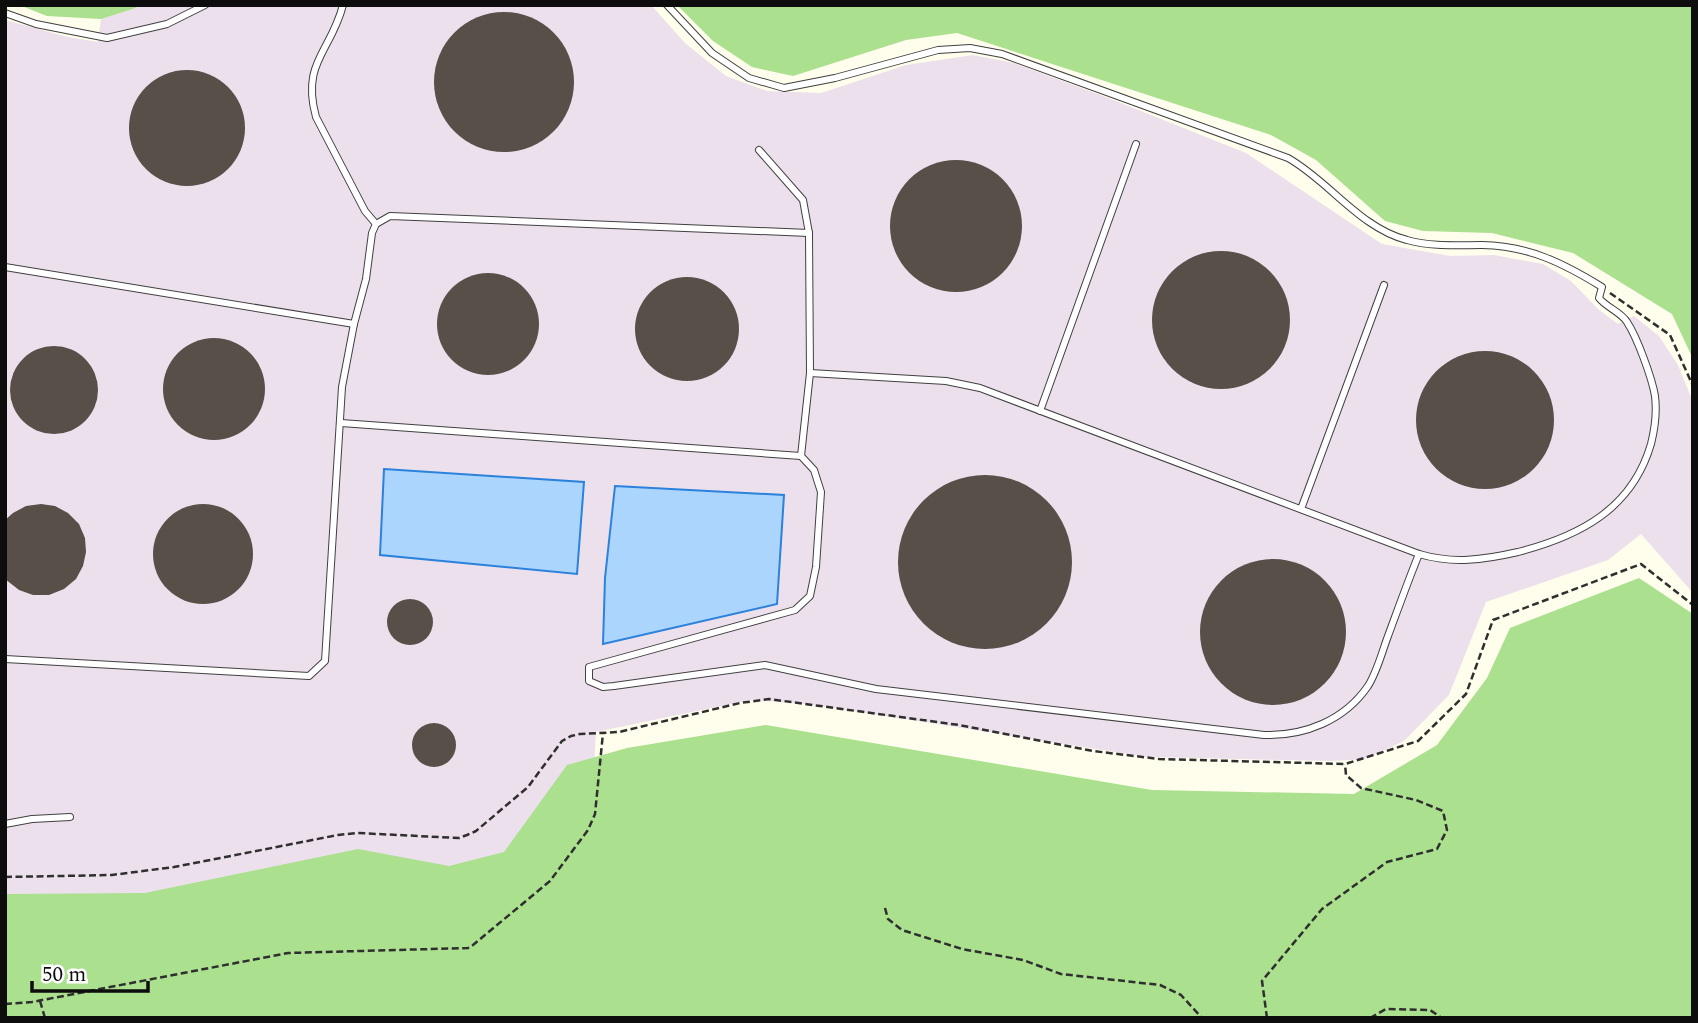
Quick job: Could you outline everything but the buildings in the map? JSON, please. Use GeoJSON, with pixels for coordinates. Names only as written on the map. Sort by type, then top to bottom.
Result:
{"type":"FeatureCollection","features":[{"type":"Feature","properties":{"kind":"lane"},"geometry":{"type":"LineString","coordinates":[[5,13],[36,24],[107,38],[167,24],[205,5]]}},
{"type":"Feature","properties":{"kind":"lane"},"geometry":{"type":"LineString","coordinates":[[343,5],[334,32],[313,68],[310,85],[312,102],[316,117],[365,211],[376,223]]}},
{"type":"Feature","properties":{"kind":"lane"},"geometry":{"type":"LineString","coordinates":[[667,5],[712,54],[749,78],[784,88],[835,78],[938,50],[970,48],[1002,54],[1288,158],[1305,167],[1384,231],[1406,240],[1442,246],[1483,245],[1529,252],[1564,264],[1602,287],[1599,298],[1627,320],[1649,373],[1655,397],[1656,418],[1653,436],[1639,474],[1629,490],[1597,520],[1580,531],[1529,549],[1475,561],[1457,562],[1419,554],[963,383],[810,373]]}},
{"type":"Feature","properties":{"kind":"lane"},"geometry":{"type":"LineString","coordinates":[[1040,411],[1136,144]]}},
{"type":"Feature","properties":{"kind":"lane"},"geometry":{"type":"LineString","coordinates":[[759,150],[803,200],[809,233],[810,373],[801,456]]}},
{"type":"Feature","properties":{"kind":"lane"},"geometry":{"type":"LineString","coordinates":[[5,660],[309,676],[325,662],[342,387],[376,223],[390,216],[809,233]]}},
{"type":"Feature","properties":{"kind":"lane"},"geometry":{"type":"LineString","coordinates":[[5,267],[354,324]]}},
{"type":"Feature","properties":{"kind":"lane"},"geometry":{"type":"LineString","coordinates":[[1301,509],[1384,285]]}},
{"type":"Feature","properties":{"kind":"lane"},"geometry":{"type":"LineString","coordinates":[[341,423],[801,456],[814,470],[821,492],[816,567],[810,596],[795,610],[589,667],[589,681],[603,687],[765,665],[876,689],[1282,736],[1315,728],[1330,721],[1347,709],[1369,684],[1419,554]]}},
{"type":"Feature","properties":{"kind":"lane"},"geometry":{"type":"LineString","coordinates":[[5,824],[70,817]]}},
{"type":"Feature","properties":{"kind":"path"},"geometry":{"type":"LineString","coordinates":[[1602,287],[1670,335],[1693,386]]}},
{"type":"Feature","properties":{"kind":"path"},"geometry":{"type":"LineString","coordinates":[[5,877],[112,875],[174,867],[348,834],[458,838],[476,831],[528,787],[562,741],[580,734],[646,727],[769,699],[959,725],[1070,748],[1120,754],[1159,758],[1345,764],[1418,741],[1428,732],[1466,694],[1493,620],[1641,564],[1693,605]]}},
{"type":"Feature","properties":{"kind":"path"},"geometry":{"type":"LineString","coordinates":[[5,1004],[40,1001],[288,953],[473,946],[550,881],[588,831],[595,814],[603,733]]}},
{"type":"Feature","properties":{"kind":"path"},"geometry":{"type":"LineString","coordinates":[[1266,1018],[1262,981],[1322,909],[1387,862],[1437,849],[1447,830],[1443,811],[1416,800],[1361,788],[1346,775],[1345,764]]}},
{"type":"Feature","properties":{"kind":"path"},"geometry":{"type":"LineString","coordinates":[[885,908],[888,919],[902,930],[962,949],[1023,960],[1061,974],[1160,985],[1181,995],[1202,1018]]}},
{"type":"Feature","properties":{"kind":"path"},"geometry":{"type":"LineString","coordinates":[[40,1001],[45,1018]]}},
{"type":"Feature","properties":{"kind":"path"},"geometry":{"type":"LineString","coordinates":[[1370,1018],[1385,1009],[1430,1010],[1442,1018]]}},
{"type":"Feature","properties":{"kind":"shaded area"},"geometry":{"type":"Polygon","coordinates":[[[136,5],[651,5],[685,43],[726,76],[767,91],[821,93],[906,65],[973,55],[1014,63],[1111,99],[1246,153],[1382,244],[1450,256],[1494,255],[1543,264],[1571,281],[1598,309],[1618,324],[1634,316],[1659,336],[1678,365],[1693,402],[1693,593],[1641,534],[1608,560],[1486,602],[1449,695],[1404,741],[1365,759],[1333,761],[1147,757],[808,704],[750,700],[596,732],[591,817],[548,876],[5,937],[5,20],[98,42],[101,19],[136,8],[136,5]]]}},
{"type":"Feature","properties":{"kind":"green space"},"geometry":{"type":"Polygon","coordinates":[[[19,5],[136,5],[136,8],[101,19],[47,16],[19,5]]]}},
{"type":"Feature","properties":{"kind":"green space"},"geometry":{"type":"Polygon","coordinates":[[[677,5],[1693,5],[1693,359],[1672,314],[1573,253],[1492,233],[1423,231],[1385,221],[1316,160],[1271,135],[957,33],[906,40],[793,76],[752,67],[713,41],[677,5]]]}},
{"type":"Feature","properties":{"kind":"green space"},"geometry":{"type":"Polygon","coordinates":[[[1639,578],[1693,614],[1693,1018],[5,1018],[5,894],[145,893],[358,849],[449,866],[504,852],[567,765],[627,748],[766,725],[1152,790],[1354,794],[1437,745],[1487,678],[1510,628],[1639,578]]]}},
{"type":"Feature","properties":{"kind":"water"},"geometry":{"type":"Polygon","coordinates":[[[384,469],[584,482],[577,574],[380,555],[384,469]]]}},
{"type":"Feature","properties":{"kind":"water"},"geometry":{"type":"Polygon","coordinates":[[[615,486],[784,495],[777,604],[603,644],[605,578],[615,486]]]}}]}
